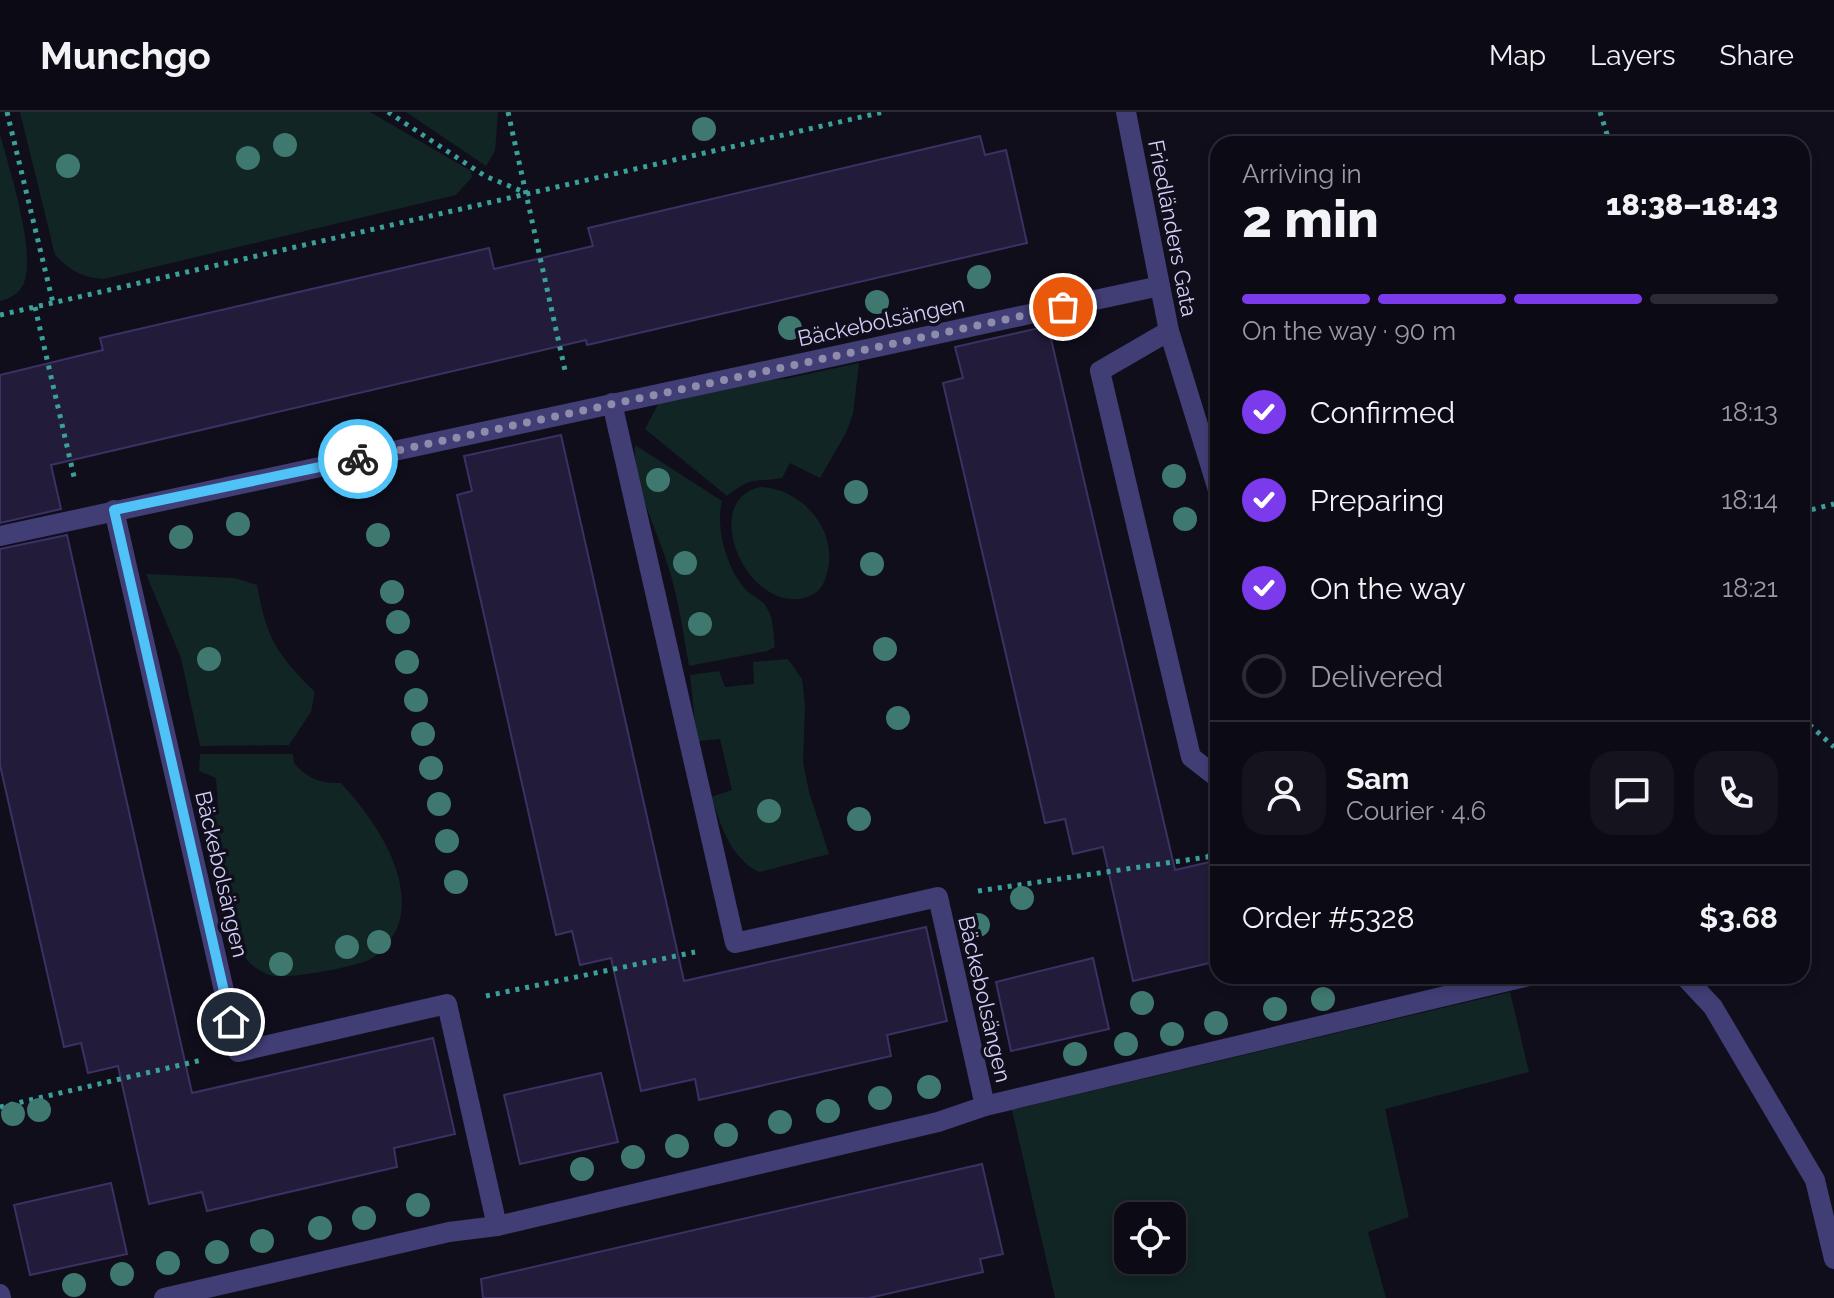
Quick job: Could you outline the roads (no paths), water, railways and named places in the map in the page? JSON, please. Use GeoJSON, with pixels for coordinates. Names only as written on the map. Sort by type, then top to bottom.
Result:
{"type":"FeatureCollection","features":[{"type":"Feature","properties":{"kind":"street","name":"Friedländers Gata"},"geometry":{"type":"LineString","coordinates":[[1126,112],[1169,331],[1210,464]]}},
{"type":"Feature","properties":{"kind":"street","name":"Bäckebolsängen"},"geometry":{"type":"LineString","coordinates":[[0,536],[1160,286]]}},
{"type":"Feature","properties":{"kind":"street"},"geometry":{"type":"LineString","coordinates":[[1169,331],[1100,371],[1191,757],[1210,772]]}},
{"type":"Feature","properties":{"kind":"street","name":"Bäckebolsängen"},"geometry":{"type":"LineString","coordinates":[[612,403],[735,943],[938,897],[985,1106]]}},
{"type":"Feature","properties":{"kind":"street","name":"Bäckebolsängen"},"geometry":{"type":"LineString","coordinates":[[114,510],[238,1052],[447,1004],[497,1226]]}},
{"type":"Feature","properties":{"kind":"street","name":"Bäckebolsängen"},"geometry":{"type":"LineString","coordinates":[[164,1298],[449,1232],[497,1226],[938,1122],[985,1106],[1496,984]]}},
{"type":"Feature","properties":{"kind":"street"},"geometry":{"type":"LineString","coordinates":[[1691,984],[1713,1007],[1815,1180],[1834,1259]]}}]}
